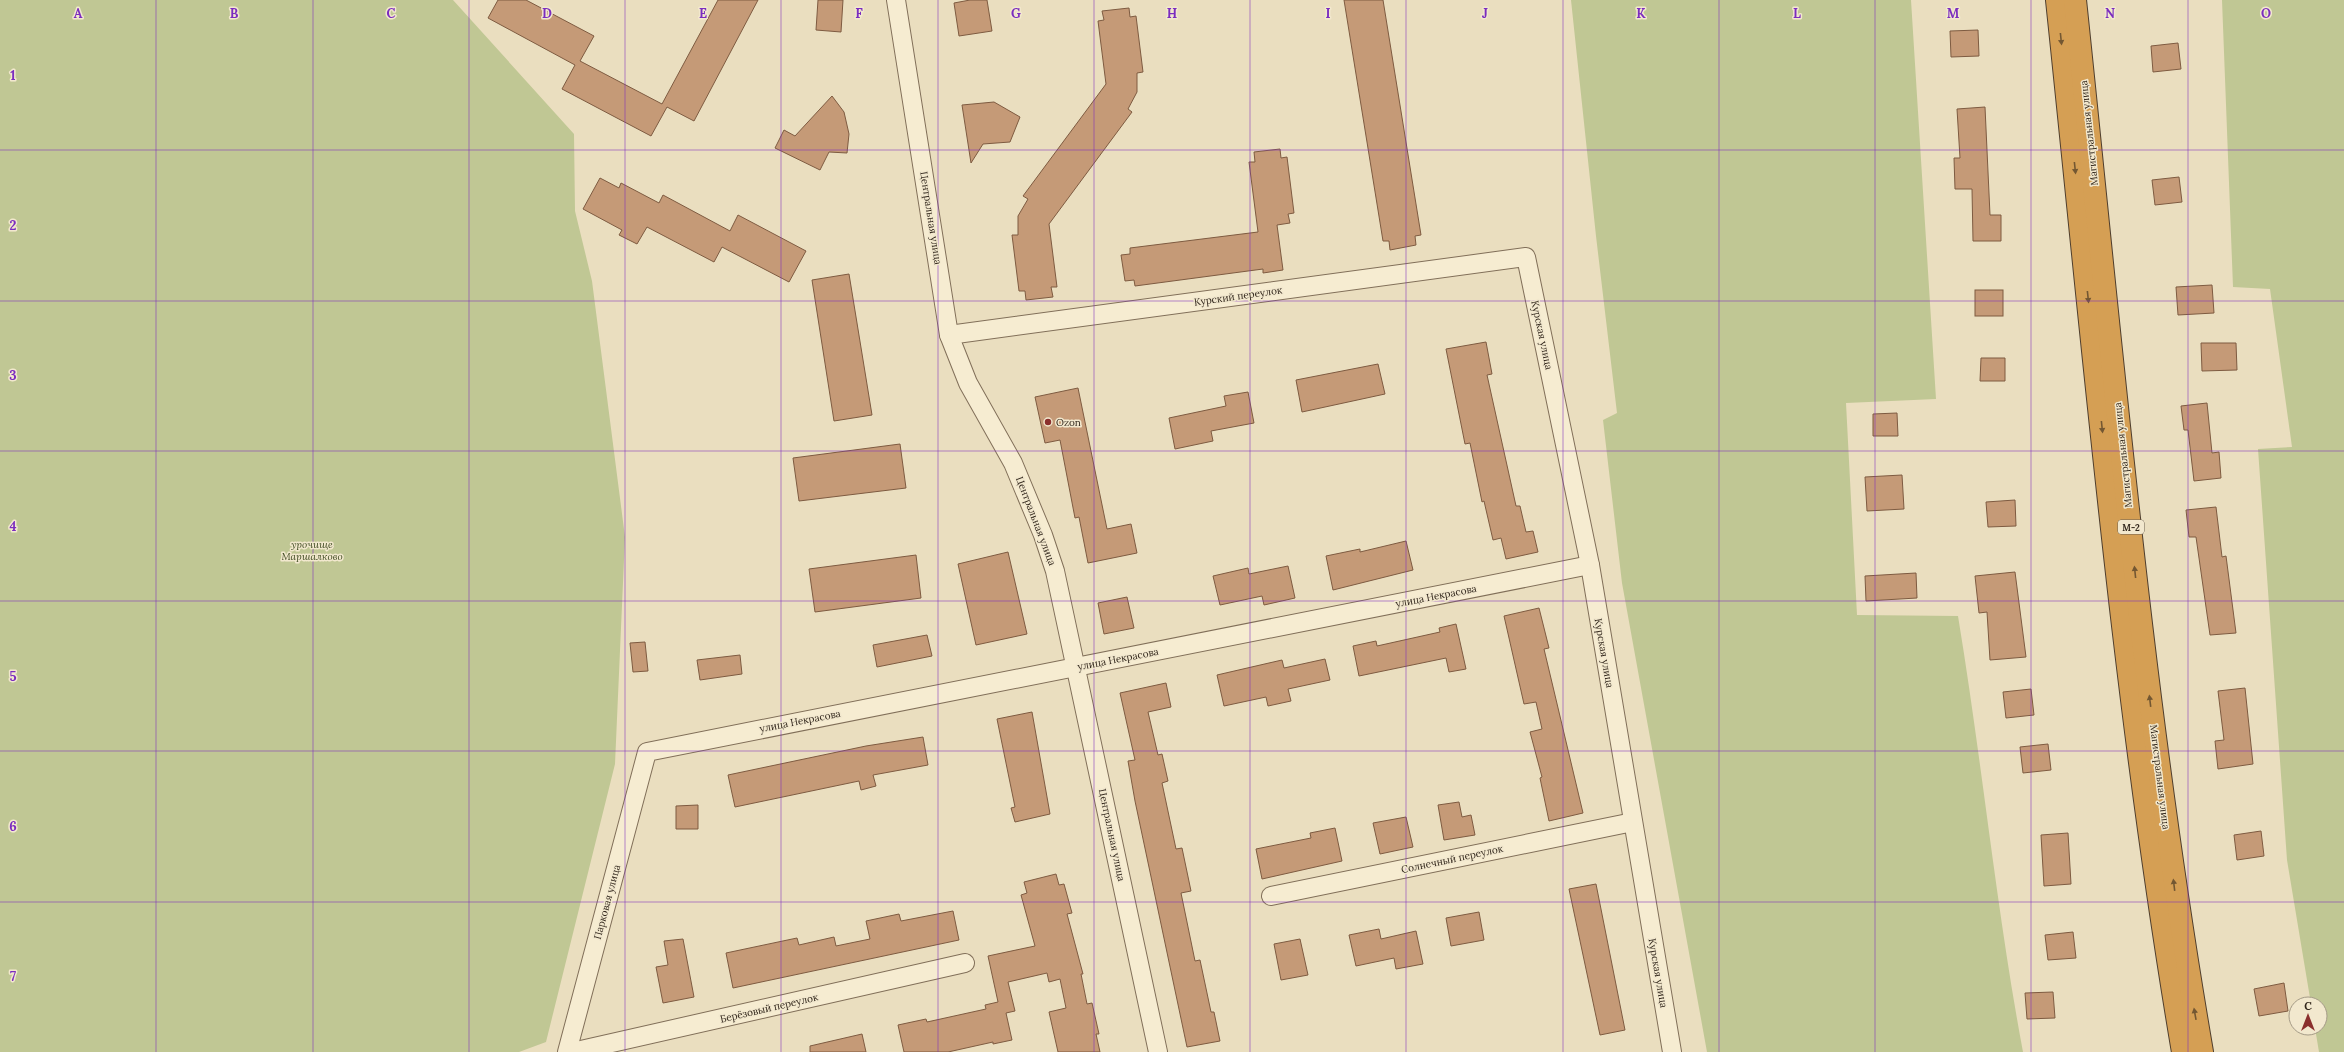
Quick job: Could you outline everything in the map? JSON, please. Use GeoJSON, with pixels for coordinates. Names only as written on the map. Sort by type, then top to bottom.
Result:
{"type":"FeatureCollection","features":[{"type":"Feature","properties":{"kind":"highway","name":"Магистральная улица"},"geometry":{"type":"LineString","coordinates":[[2057,0],[2128,673],[2159,910],[2184,1052]]}},
{"type":"Feature","properties":{"kind":"highway","name":"Магистральная улица"},"geometry":{"type":"LineString","coordinates":[[2075,0],[2146,671],[2177,907],[2202,1052]]}},
{"type":"Feature","properties":{"kind":"street","name":"Центральная улица"},"geometry":{"type":"LineString","coordinates":[[896,0],[949,335],[968,383],[1013,463],[1043,535],[1055,572],[1077,667],[1158,1052]]}},
{"type":"Feature","properties":{"kind":"street","name":"Курский переулок"},"geometry":{"type":"LineString","coordinates":[[949,335],[1526,257]]}},
{"type":"Feature","properties":{"kind":"street","name":"Курская улица"},"geometry":{"type":"LineString","coordinates":[[1526,257],[1590,565],[1672,1052]]}},
{"type":"Feature","properties":{"kind":"street","name":"улица Некрасова"},"geometry":{"type":"LineString","coordinates":[[647,752],[1590,565]]}},
{"type":"Feature","properties":{"kind":"street","name":"Парковая улица"},"geometry":{"type":"LineString","coordinates":[[567,1052],[647,752]]}},
{"type":"Feature","properties":{"kind":"street","name":"Солнечный переулок"},"geometry":{"type":"LineString","coordinates":[[1271,896],[1633,822]]}},
{"type":"Feature","properties":{"kind":"street","name":"Берёзовый переулок"},"geometry":{"type":"LineString","coordinates":[[572,1052],[965,963]]}},
{"type":"Feature","properties":{"kind":"green space","name":"урочище Маршалково"},"geometry":{"type":"Polygon","coordinates":[[[0,0],[453,0],[574,134],[575,211],[592,281],[625,537],[615,764],[546,1042],[519,1052],[0,1052],[0,0]]]}},
{"type":"Feature","properties":{"kind":"green space"},"geometry":{"type":"Polygon","coordinates":[[[1571,0],[1911,0],[1936,399],[1846,403],[1857,615],[1958,616],[1967,670],[2013,998],[2023,1052],[1707,1052],[1622,583],[1603,420],[1617,413],[1596,236],[1571,0]]]}},
{"type":"Feature","properties":{"kind":"green space"},"geometry":{"type":"Polygon","coordinates":[[[2222,0],[2344,0],[2344,1052],[2319,1052],[2316,1036],[2328,1036],[2328,996],[2310,996],[2287,860],[2258,449],[2292,447],[2270,289],[2233,287],[2222,0]]]}},
{"type":"Feature","properties":{"kind":"building"},"geometry":{"type":"Polygon","coordinates":[[[498,0],[526,0],[594,36],[580,61],[662,104],[718,0],[758,0],[694,121],[667,107],[651,136],[562,89],[575,65],[488,18],[498,0]]]}},
{"type":"Feature","properties":{"kind":"building"},"geometry":{"type":"Polygon","coordinates":[[[818,0],[843,0],[841,32],[816,30],[818,0]]]}},
{"type":"Feature","properties":{"kind":"building"},"geometry":{"type":"Polygon","coordinates":[[[970,0],[987,0],[992,31],[959,36],[954,3],[970,0]]]}},
{"type":"Feature","properties":{"kind":"building"},"geometry":{"type":"Polygon","coordinates":[[[1344,0],[1383,0],[1421,235],[1415,236],[1416,245],[1390,250],[1389,241],[1383,241],[1344,0]]]}},
{"type":"Feature","properties":{"kind":"building"},"geometry":{"type":"Polygon","coordinates":[[[1129,8],[1130,17],[1136,16],[1143,72],[1137,73],[1137,92],[1128,109],[1132,112],[1049,224],[1057,287],[1051,287],[1053,297],[1026,300],[1025,291],[1019,291],[1012,235],[1018,235],[1018,216],[1028,199],[1023,196],[1106,84],[1098,21],[1104,20],[1102,11],[1129,8]]]}},
{"type":"Feature","properties":{"kind":"building"},"geometry":{"type":"Polygon","coordinates":[[[1978,30],[1979,56],[1951,57],[1950,31],[1978,30]]]}},
{"type":"Feature","properties":{"kind":"building"},"geometry":{"type":"Polygon","coordinates":[[[2178,43],[2181,69],[2153,72],[2151,46],[2178,43]]]}},
{"type":"Feature","properties":{"kind":"building"},"geometry":{"type":"Polygon","coordinates":[[[832,96],[844,112],[849,134],[847,153],[829,152],[820,170],[775,148],[784,130],[795,136],[832,96]]]}},
{"type":"Feature","properties":{"kind":"building"},"geometry":{"type":"Polygon","coordinates":[[[994,102],[1020,117],[1010,142],[983,144],[971,163],[962,105],[994,102]]]}},
{"type":"Feature","properties":{"kind":"building"},"geometry":{"type":"Polygon","coordinates":[[[1985,107],[1990,215],[2001,215],[2001,241],[1973,241],[1972,189],[1955,189],[1954,158],[1960,158],[1957,109],[1985,107]]]}},
{"type":"Feature","properties":{"kind":"building"},"geometry":{"type":"Polygon","coordinates":[[[1280,149],[1281,158],[1287,157],[1294,213],[1288,214],[1290,223],[1277,225],[1283,270],[1263,273],[1263,269],[1135,286],[1134,280],[1125,281],[1121,255],[1130,254],[1130,248],[1258,232],[1249,162],[1255,162],[1254,152],[1280,149]]]}},
{"type":"Feature","properties":{"kind":"building"},"geometry":{"type":"Polygon","coordinates":[[[2179,177],[2182,202],[2155,205],[2152,180],[2179,177]]]}},
{"type":"Feature","properties":{"kind":"building"},"geometry":{"type":"Polygon","coordinates":[[[600,178],[619,188],[621,183],[659,203],[663,195],[730,231],[738,215],[806,251],[789,282],[722,247],[714,262],[647,227],[637,244],[619,235],[622,230],[583,209],[600,178]]]}},
{"type":"Feature","properties":{"kind":"building"},"geometry":{"type":"Polygon","coordinates":[[[849,274],[872,415],[834,421],[812,280],[849,274]]]}},
{"type":"Feature","properties":{"kind":"building"},"geometry":{"type":"Polygon","coordinates":[[[2212,285],[2214,313],[2178,315],[2176,287],[2212,285]]]}},
{"type":"Feature","properties":{"kind":"building"},"geometry":{"type":"Polygon","coordinates":[[[1975,290],[2003,290],[2003,316],[1975,316],[1975,290]]]}},
{"type":"Feature","properties":{"kind":"building"},"geometry":{"type":"Polygon","coordinates":[[[1486,342],[1492,374],[1487,375],[1516,506],[1520,506],[1526,532],[1533,531],[1538,552],[1506,559],[1501,538],[1493,540],[1484,501],[1482,502],[1470,443],[1465,444],[1446,349],[1486,342]]]}},
{"type":"Feature","properties":{"kind":"building"},"geometry":{"type":"Polygon","coordinates":[[[2201,343],[2236,343],[2237,370],[2202,371],[2201,343]]]}},
{"type":"Feature","properties":{"kind":"building"},"geometry":{"type":"Polygon","coordinates":[[[1981,358],[2005,358],[2005,381],[1980,381],[1981,358]]]}},
{"type":"Feature","properties":{"kind":"building"},"geometry":{"type":"Polygon","coordinates":[[[1378,364],[1385,394],[1302,412],[1296,380],[1378,364]]]}},
{"type":"Feature","properties":{"kind":"building"},"geometry":{"type":"Polygon","coordinates":[[[1078,388],[1107,529],[1131,524],[1137,553],[1088,563],[1079,517],[1075,518],[1060,440],[1045,443],[1035,397],[1078,388]]]}},
{"type":"Feature","properties":{"kind":"building"},"geometry":{"type":"Polygon","coordinates":[[[1248,392],[1254,423],[1211,431],[1213,441],[1175,449],[1169,418],[1226,406],[1224,396],[1248,392]]]}},
{"type":"Feature","properties":{"kind":"building"},"geometry":{"type":"Polygon","coordinates":[[[2207,403],[2212,453],[2219,452],[2221,478],[2194,481],[2188,430],[2184,430],[2181,406],[2207,403]]]}},
{"type":"Feature","properties":{"kind":"building"},"geometry":{"type":"Polygon","coordinates":[[[1897,413],[1898,436],[1873,436],[1873,414],[1897,413]]]}},
{"type":"Feature","properties":{"kind":"building"},"geometry":{"type":"Polygon","coordinates":[[[900,444],[906,488],[799,501],[793,458],[900,444]]]}},
{"type":"Feature","properties":{"kind":"building"},"geometry":{"type":"Polygon","coordinates":[[[1902,475],[1904,509],[1867,511],[1865,477],[1902,475]]]}},
{"type":"Feature","properties":{"kind":"building"},"geometry":{"type":"Polygon","coordinates":[[[2015,500],[2016,526],[1988,527],[1986,502],[2015,500]]]}},
{"type":"Feature","properties":{"kind":"building"},"geometry":{"type":"Polygon","coordinates":[[[2216,507],[2222,557],[2226,556],[2236,633],[2210,635],[2196,537],[2189,537],[2186,510],[2216,507]]]}},
{"type":"Feature","properties":{"kind":"building"},"geometry":{"type":"Polygon","coordinates":[[[1406,541],[1413,570],[1333,590],[1326,556],[1360,549],[1360,552],[1406,541]]]}},
{"type":"Feature","properties":{"kind":"building"},"geometry":{"type":"Polygon","coordinates":[[[1008,552],[1027,634],[976,645],[958,564],[1008,552]]]}},
{"type":"Feature","properties":{"kind":"building"},"geometry":{"type":"Polygon","coordinates":[[[916,555],[921,598],[815,612],[809,569],[916,555]]]}},
{"type":"Feature","properties":{"kind":"building"},"geometry":{"type":"Polygon","coordinates":[[[1288,566],[1295,598],[1264,605],[1262,596],[1220,605],[1213,576],[1248,568],[1249,574],[1288,566]]]}},
{"type":"Feature","properties":{"kind":"building"},"geometry":{"type":"Polygon","coordinates":[[[2015,572],[2026,657],[1990,660],[1987,612],[1979,613],[1975,576],[2015,572]]]}},
{"type":"Feature","properties":{"kind":"building"},"geometry":{"type":"Polygon","coordinates":[[[1916,573],[1917,598],[1866,601],[1865,576],[1916,573]]]}},
{"type":"Feature","properties":{"kind":"building"},"geometry":{"type":"Polygon","coordinates":[[[1127,597],[1134,628],[1104,634],[1098,603],[1127,597]]]}},
{"type":"Feature","properties":{"kind":"building"},"geometry":{"type":"Polygon","coordinates":[[[1539,608],[1549,648],[1544,649],[1583,813],[1549,821],[1540,778],[1542,777],[1530,732],[1542,729],[1536,702],[1524,704],[1504,616],[1539,608]]]}},
{"type":"Feature","properties":{"kind":"building"},"geometry":{"type":"Polygon","coordinates":[[[1456,624],[1466,669],[1449,672],[1446,658],[1359,676],[1353,646],[1376,641],[1377,646],[1440,632],[1439,628],[1456,624]]]}},
{"type":"Feature","properties":{"kind":"building"},"geometry":{"type":"Polygon","coordinates":[[[927,635],[932,656],[877,667],[873,645],[927,635]]]}},
{"type":"Feature","properties":{"kind":"building"},"geometry":{"type":"Polygon","coordinates":[[[645,642],[648,671],[633,672],[630,643],[645,642]]]}},
{"type":"Feature","properties":{"kind":"building"},"geometry":{"type":"Polygon","coordinates":[[[740,655],[742,674],[700,680],[697,660],[740,655]]]}},
{"type":"Feature","properties":{"kind":"building"},"geometry":{"type":"Polygon","coordinates":[[[1325,659],[1330,680],[1288,689],[1291,701],[1268,706],[1266,697],[1224,706],[1217,675],[1282,660],[1284,668],[1325,659]]]}},
{"type":"Feature","properties":{"kind":"building"},"geometry":{"type":"Polygon","coordinates":[[[1166,683],[1171,707],[1148,712],[1158,755],[1162,754],[1168,781],[1162,783],[1176,849],[1182,848],[1191,891],[1181,893],[1195,961],[1200,960],[1211,1012],[1214,1012],[1220,1041],[1187,1047],[1135,801],[1128,761],[1135,760],[1120,693],[1166,683]]]}},
{"type":"Feature","properties":{"kind":"building"},"geometry":{"type":"Polygon","coordinates":[[[2245,688],[2253,764],[2218,769],[2215,741],[2224,740],[2218,691],[2245,688]]]}},
{"type":"Feature","properties":{"kind":"building"},"geometry":{"type":"Polygon","coordinates":[[[2031,689],[2034,715],[2006,718],[2003,692],[2031,689]]]}},
{"type":"Feature","properties":{"kind":"building"},"geometry":{"type":"Polygon","coordinates":[[[1032,712],[1050,814],[1015,822],[1011,808],[1015,807],[997,719],[1032,712]]]}},
{"type":"Feature","properties":{"kind":"building"},"geometry":{"type":"Polygon","coordinates":[[[923,737],[928,765],[873,775],[876,786],[861,790],[859,781],[735,807],[728,775],[866,746],[923,737]]]}},
{"type":"Feature","properties":{"kind":"building"},"geometry":{"type":"Polygon","coordinates":[[[2048,744],[2051,770],[2023,773],[2020,747],[2048,744]]]}},
{"type":"Feature","properties":{"kind":"building"},"geometry":{"type":"Polygon","coordinates":[[[1459,802],[1462,817],[1471,815],[1475,835],[1444,840],[1438,805],[1459,802]]]}},
{"type":"Feature","properties":{"kind":"building"},"geometry":{"type":"Polygon","coordinates":[[[698,805],[698,829],[676,829],[676,806],[698,805]]]}},
{"type":"Feature","properties":{"kind":"building"},"geometry":{"type":"Polygon","coordinates":[[[1406,817],[1413,847],[1380,854],[1373,823],[1406,817]]]}},
{"type":"Feature","properties":{"kind":"building"},"geometry":{"type":"Polygon","coordinates":[[[1335,828],[1342,861],[1262,879],[1256,849],[1311,838],[1310,833],[1335,828]]]}},
{"type":"Feature","properties":{"kind":"building"},"geometry":{"type":"Polygon","coordinates":[[[2261,831],[2264,856],[2237,860],[2234,835],[2261,831]]]}},
{"type":"Feature","properties":{"kind":"building"},"geometry":{"type":"Polygon","coordinates":[[[2068,833],[2071,884],[2044,886],[2041,835],[2068,833]]]}},
{"type":"Feature","properties":{"kind":"building"},"geometry":{"type":"Polygon","coordinates":[[[1056,874],[1059,885],[1064,884],[1072,913],[1067,914],[1083,974],[1081,974],[1087,1004],[1092,1003],[1099,1034],[1096,1034],[1100,1052],[1058,1052],[1049,1012],[1066,1008],[1060,979],[1049,982],[1047,973],[1008,982],[1015,1011],[1006,1013],[1012,1040],[993,1044],[993,1042],[948,1052],[904,1052],[898,1025],[926,1019],[927,1022],[986,1009],[985,1005],[998,1002],[988,956],[1035,946],[1021,895],[1027,893],[1024,882],[1056,874]]]}},
{"type":"Feature","properties":{"kind":"building"},"geometry":{"type":"Polygon","coordinates":[[[1596,884],[1625,1030],[1600,1035],[1569,889],[1596,884]]]}},
{"type":"Feature","properties":{"kind":"building"},"geometry":{"type":"Polygon","coordinates":[[[953,911],[959,940],[733,988],[726,953],[797,938],[799,945],[834,937],[836,946],[870,939],[866,921],[899,914],[901,921],[953,911]]]}},
{"type":"Feature","properties":{"kind":"building"},"geometry":{"type":"Polygon","coordinates":[[[1479,912],[1484,940],[1451,946],[1446,918],[1479,912]]]}},
{"type":"Feature","properties":{"kind":"building"},"geometry":{"type":"Polygon","coordinates":[[[1379,929],[1381,939],[1416,931],[1423,964],[1396,969],[1394,958],[1356,966],[1349,935],[1379,929]]]}},
{"type":"Feature","properties":{"kind":"building"},"geometry":{"type":"Polygon","coordinates":[[[2073,932],[2076,958],[2048,960],[2045,935],[2073,932]]]}},
{"type":"Feature","properties":{"kind":"building"},"geometry":{"type":"Polygon","coordinates":[[[683,939],[694,997],[663,1003],[656,967],[668,965],[664,941],[683,939]]]}},
{"type":"Feature","properties":{"kind":"building"},"geometry":{"type":"Polygon","coordinates":[[[1300,939],[1308,975],[1281,980],[1274,944],[1300,939]]]}},
{"type":"Feature","properties":{"kind":"building"},"geometry":{"type":"Polygon","coordinates":[[[2284,983],[2288,1011],[2259,1016],[2254,989],[2284,983]]]}},
{"type":"Feature","properties":{"kind":"building"},"geometry":{"type":"Polygon","coordinates":[[[2053,992],[2055,1018],[2027,1019],[2025,993],[2053,992]]]}},
{"type":"Feature","properties":{"kind":"building"},"geometry":{"type":"Polygon","coordinates":[[[862,1034],[866,1052],[810,1052],[810,1046],[862,1034]]]}},
{"type":"Feature","properties":{"kind":"place","name":"Ozon"},"geometry":{"type":"Point","coordinates":[1048,422]}}]}
